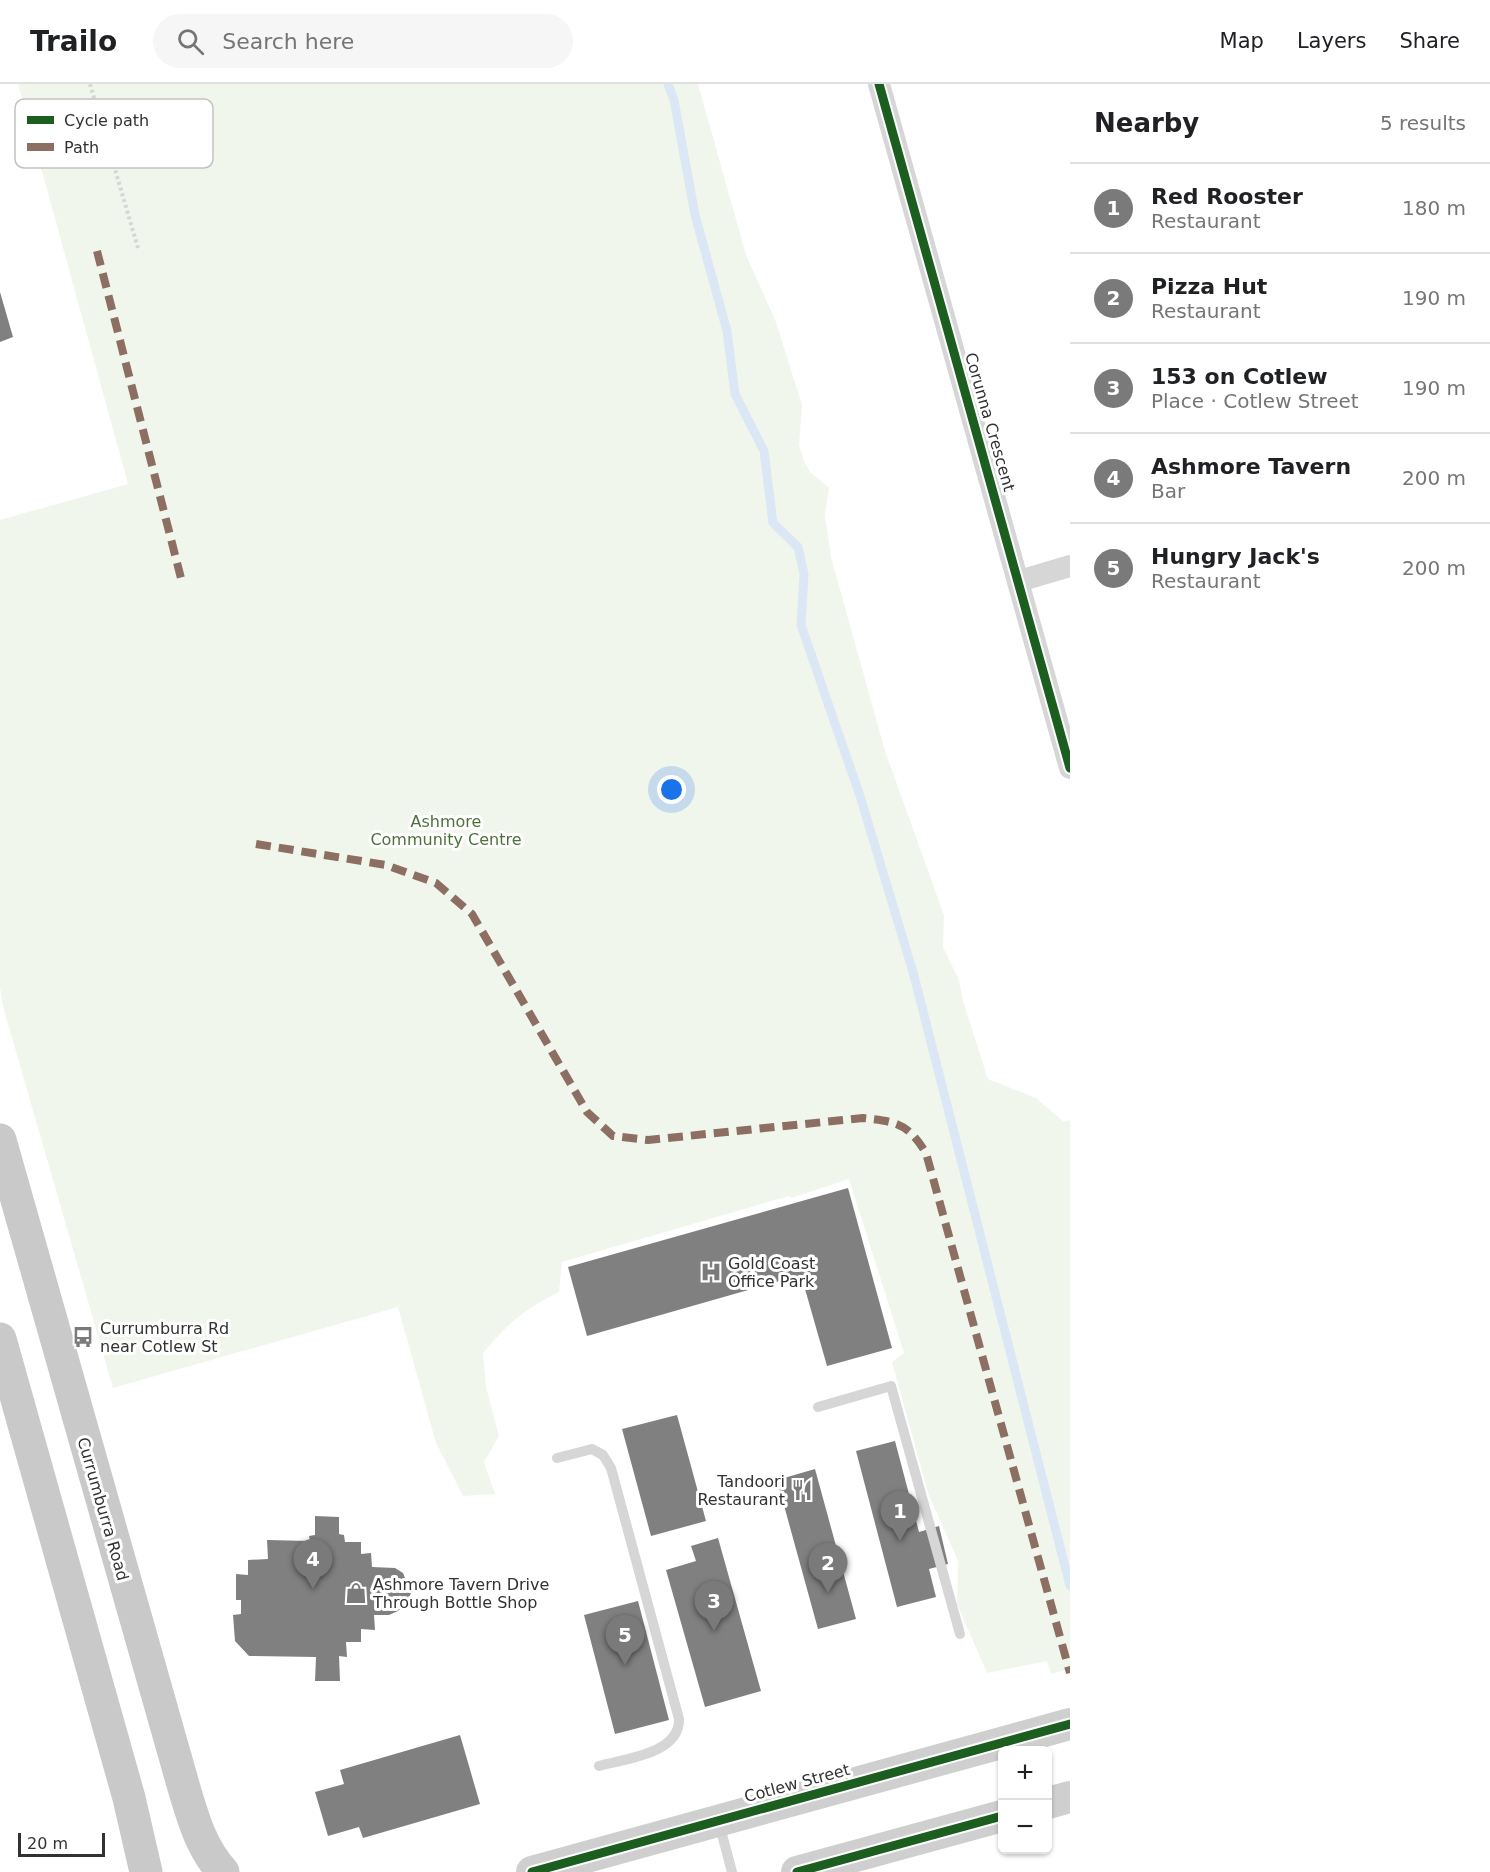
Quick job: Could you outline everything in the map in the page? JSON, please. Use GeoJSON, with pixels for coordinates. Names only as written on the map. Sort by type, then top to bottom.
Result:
{"type":"FeatureCollection","features":[{"type":"Feature","properties":{"kind":"main road","name":"Currumburra Road"},"geometry":{"type":"LineString","coordinates":[[0,1140],[181,1778],[198,1833],[214,1862],[223,1872]]}},
{"type":"Feature","properties":{"kind":"main road"},"geometry":{"type":"LineString","coordinates":[[0,1339],[129,1798],[146,1872]]}},
{"type":"Feature","properties":{"kind":"main road","name":"Cotlew Street"},"geometry":{"type":"LineString","coordinates":[[532,1872],[1070,1725]]}},
{"type":"Feature","properties":{"kind":"main road"},"geometry":{"type":"LineString","coordinates":[[1052,1802],[1070,1798]]}},
{"type":"Feature","properties":{"kind":"main road"},"geometry":{"type":"LineString","coordinates":[[797,1872],[998,1817]]}},
{"type":"Feature","properties":{"kind":"street","name":"Corunna Crescent"},"geometry":{"type":"LineString","coordinates":[[879,84],[1070,768]]}},
{"type":"Feature","properties":{"kind":"street"},"geometry":{"type":"LineString","coordinates":[[1019,581],[1070,566]]}},
{"type":"Feature","properties":{"kind":"lane"},"geometry":{"type":"LineString","coordinates":[[818,1407],[891,1386],[960,1634]]}},
{"type":"Feature","properties":{"kind":"lane"},"geometry":{"type":"LineString","coordinates":[[557,1458],[592,1449],[603,1455],[611,1468],[679,1719],[675,1735],[658,1749],[599,1766]]}},
{"type":"Feature","properties":{"kind":"lane"},"geometry":{"type":"LineString","coordinates":[[718,1820],[732,1872]]}},
{"type":"Feature","properties":{"kind":"path"},"geometry":{"type":"LineString","coordinates":[[90,84],[94,99]]}},
{"type":"Feature","properties":{"kind":"path"},"geometry":{"type":"LineString","coordinates":[[115,168],[138,248]]}},
{"type":"Feature","properties":{"kind":"green space","name":"Ashmore Community Centre"},"geometry":{"type":"Polygon","coordinates":[[[18,84],[698,84],[746,255],[776,322],[802,405],[799,445],[804,461],[810,472],[829,488],[825,515],[831,557],[885,751],[944,915],[943,947],[959,980],[963,1001],[988,1079],[1036,1098],[1064,1122],[1070,1120],[1070,1669],[1051,1674],[1047,1661],[987,1673],[957,1604],[958,1561],[928,1493],[892,1362],[904,1353],[849,1179],[791,1198],[789,1196],[562,1262],[559,1292],[517,1318],[483,1353],[486,1387],[499,1436],[484,1462],[495,1494],[463,1496],[436,1443],[398,1307],[113,1388],[4,1010],[0,988],[0,520],[128,484],[41,168],[213,168],[213,99],[22,99],[18,84]]]}},
{"type":"Feature","properties":{"kind":"building"},"geometry":{"type":"Polygon","coordinates":[[[0,292],[13,337],[0,342],[0,292]]]}},
{"type":"Feature","properties":{"kind":"building"},"geometry":{"type":"Polygon","coordinates":[[[848,1188],[892,1348],[827,1366],[801,1275],[587,1336],[568,1267],[848,1188]]]}},
{"type":"Feature","properties":{"kind":"building"},"geometry":{"type":"Polygon","coordinates":[[[677,1415],[706,1521],[651,1536],[622,1429],[677,1415]]]}},
{"type":"Feature","properties":{"kind":"building"},"geometry":{"type":"Polygon","coordinates":[[[895,1441],[919,1532],[939,1526],[948,1564],[929,1569],[936,1597],[897,1607],[856,1451],[895,1441]]]}},
{"type":"Feature","properties":{"kind":"building"},"geometry":{"type":"Polygon","coordinates":[[[815,1469],[856,1619],[818,1629],[777,1480],[815,1469]]]}},
{"type":"Feature","properties":{"kind":"building"},"geometry":{"type":"Polygon","coordinates":[[[315,1516],[339,1517],[339,1534],[344,1535],[345,1542],[361,1542],[361,1554],[371,1553],[372,1567],[395,1568],[403,1573],[411,1593],[406,1604],[398,1611],[389,1615],[374,1615],[375,1630],[361,1629],[361,1642],[346,1642],[347,1657],[339,1656],[340,1681],[315,1681],[316,1657],[249,1656],[235,1641],[233,1615],[241,1614],[241,1600],[236,1600],[236,1574],[248,1575],[248,1560],[268,1559],[267,1540],[310,1541],[309,1536],[315,1535],[315,1516]]]}},
{"type":"Feature","properties":{"kind":"building"},"geometry":{"type":"Polygon","coordinates":[[[718,1538],[761,1691],[705,1707],[666,1570],[696,1561],[691,1546],[718,1538]]]}},
{"type":"Feature","properties":{"kind":"building"},"geometry":{"type":"Polygon","coordinates":[[[638,1601],[669,1720],[615,1734],[584,1615],[638,1601]]]}},
{"type":"Feature","properties":{"kind":"building"},"geometry":{"type":"Polygon","coordinates":[[[460,1735],[480,1804],[363,1838],[359,1827],[328,1836],[315,1792],[344,1784],[340,1770],[460,1735]]]}},
{"type":"Feature","properties":{"kind":"waterway"},"geometry":{"type":"LineString","coordinates":[[668,84],[674,100],[695,215],[727,331],[735,394],[764,451],[773,523],[798,547],[804,574],[801,625],[860,796],[913,972],[1070,1586]]}},
{"type":"Feature","properties":{"kind":"marked path"},"geometry":{"type":"LineString","coordinates":[[97,251],[182,582]]}},
{"type":"Feature","properties":{"kind":"marked path"},"geometry":{"type":"LineString","coordinates":[[256,844],[386,865],[436,883],[472,914],[587,1112],[613,1136],[648,1140],[863,1118],[893,1123],[913,1135],[926,1153],[1070,1673]]}},
{"type":"Feature","properties":{"kind":"cycle path"},"geometry":{"type":"LineString","coordinates":[[879,84],[1070,768]]}},
{"type":"Feature","properties":{"kind":"cycle path"},"geometry":{"type":"LineString","coordinates":[[532,1872],[1070,1724]]}},
{"type":"Feature","properties":{"kind":"cycle path"},"geometry":{"type":"LineString","coordinates":[[797,1872],[998,1817]]}},
{"type":"Feature","properties":{"kind":"place","name":"Gold Coast Office Park"},"geometry":{"type":"Point","coordinates":[711,1272]}},
{"type":"Feature","properties":{"kind":"place","name":"Currumburra Rd near Cotlew St"},"geometry":{"type":"Point","coordinates":[83,1337]}},
{"type":"Feature","properties":{"kind":"place","name":"Tandoori Restaurant"},"geometry":{"type":"Point","coordinates":[802,1490]}},
{"type":"Feature","properties":{"kind":"place","name":"Red Rooster"},"geometry":{"type":"Point","coordinates":[900,1541]}},
{"type":"Feature","properties":{"kind":"place","name":"Ashmore Tavern"},"geometry":{"type":"Point","coordinates":[313,1589]}},
{"type":"Feature","properties":{"kind":"place","name":"Ashmore Tavern Drive Through Bottle Shop"},"geometry":{"type":"Point","coordinates":[356,1593]}},
{"type":"Feature","properties":{"kind":"place","name":"Pizza Hut"},"geometry":{"type":"Point","coordinates":[828,1593]}},
{"type":"Feature","properties":{"kind":"place","name":"153 on Cotlew"},"geometry":{"type":"Point","coordinates":[714,1631]}},
{"type":"Feature","properties":{"kind":"place","name":"Hungry Jack's"},"geometry":{"type":"Point","coordinates":[625,1665]}}]}
